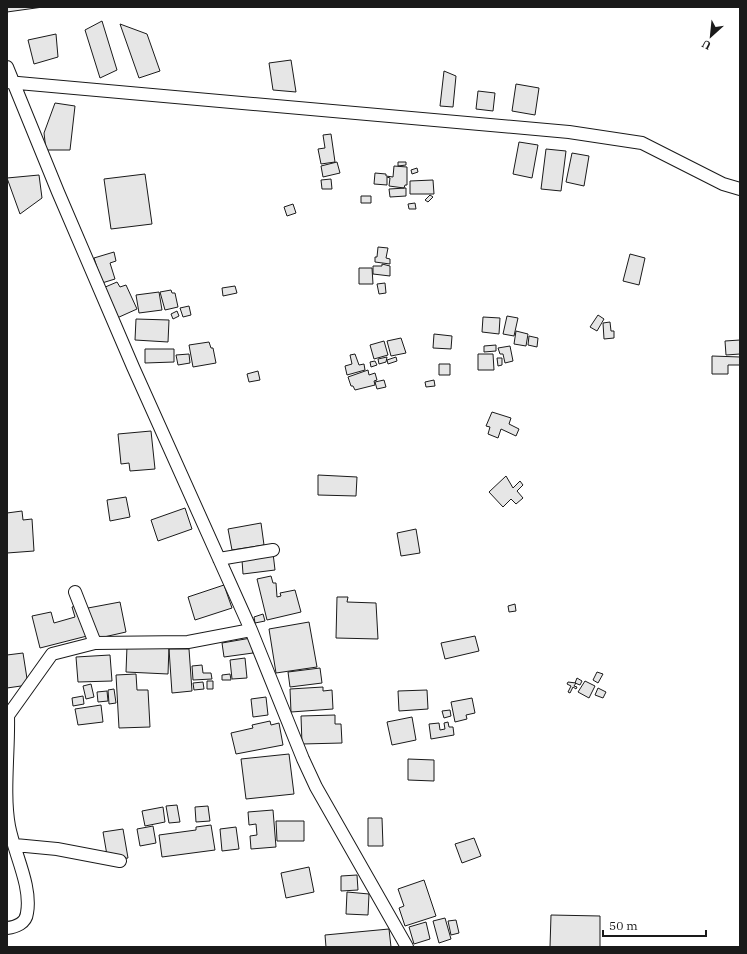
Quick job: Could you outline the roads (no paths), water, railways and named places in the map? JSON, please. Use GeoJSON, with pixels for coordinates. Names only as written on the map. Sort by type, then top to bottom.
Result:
{"type":"FeatureCollection","features":[{"type":"Feature","properties":{"kind":"street"},"geometry":{"type":"LineString","coordinates":[[7,67],[10,82],[251,630],[290,730],[316,788],[407,947]]}},
{"type":"Feature","properties":{"kind":"street"},"geometry":{"type":"LineString","coordinates":[[10,82],[569,132],[642,143],[723,184],[740,189]]}},
{"type":"Feature","properties":{"kind":"street"},"geometry":{"type":"LineString","coordinates":[[219,559],[273,550]]}},
{"type":"Feature","properties":{"kind":"street"},"geometry":{"type":"LineString","coordinates":[[75,592],[95,643]]}},
{"type":"Feature","properties":{"kind":"street"},"geometry":{"type":"LineString","coordinates":[[7,928],[20,925],[25,920],[28,896],[9,827],[7,807],[8,717],[52,654],[95,643],[188,642],[251,630]]}},
{"type":"Feature","properties":{"kind":"street"},"geometry":{"type":"LineString","coordinates":[[15,845],[57,850],[120,861]]}}]}
